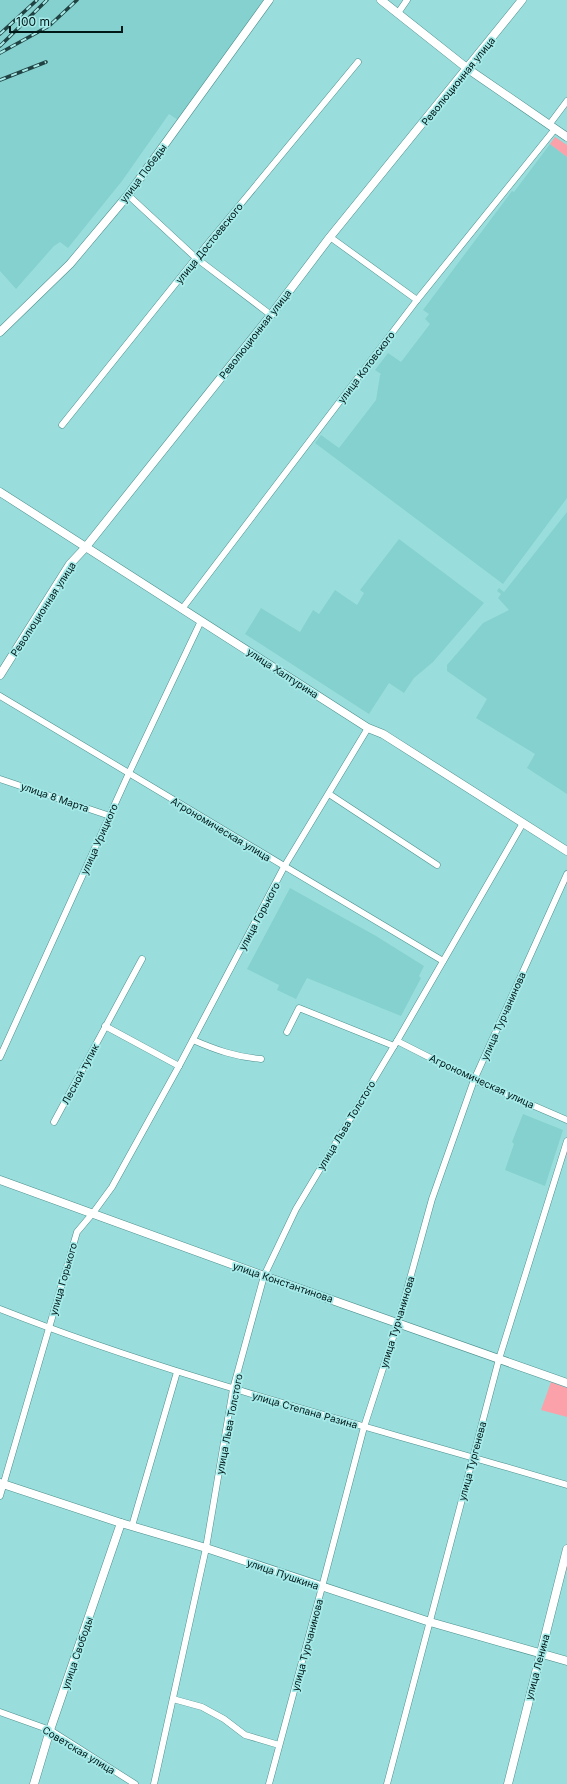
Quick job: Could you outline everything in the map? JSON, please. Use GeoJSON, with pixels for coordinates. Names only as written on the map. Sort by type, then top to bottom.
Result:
{"type":"FeatureCollection","features":[{"type":"Feature","properties":{"kind":"street","name":"улица Победы"},"geometry":{"type":"LineString","coordinates":[[0,332],[70,264],[128,195],[269,0]]}},
{"type":"Feature","properties":{"kind":"street"},"geometry":{"type":"LineString","coordinates":[[381,0],[468,69],[567,137]]}},
{"type":"Feature","properties":{"kind":"street"},"geometry":{"type":"LineString","coordinates":[[398,13],[407,0]]}},
{"type":"Feature","properties":{"kind":"street","name":"Революционная улица"},"geometry":{"type":"LineString","coordinates":[[0,675],[70,564],[85,548],[271,315],[330,237],[468,69],[522,0]]}},
{"type":"Feature","properties":{"kind":"street","name":"улица Достоевского"},"geometry":{"type":"LineString","coordinates":[[62,425],[196,258],[358,62]]}},
{"type":"Feature","properties":{"kind":"street","name":"улица Котовского"},"geometry":{"type":"LineString","coordinates":[[182,609],[417,300],[552,127],[567,101]]}},
{"type":"Feature","properties":{"kind":"street"},"geometry":{"type":"LineString","coordinates":[[128,195],[196,258],[271,315]]}},
{"type":"Feature","properties":{"kind":"street"},"geometry":{"type":"LineString","coordinates":[[330,237],[417,300]]}},
{"type":"Feature","properties":{"kind":"street","name":"улица Халтурина"},"geometry":{"type":"LineString","coordinates":[[0,492],[85,548],[368,728],[383,734],[567,851]]}},
{"type":"Feature","properties":{"kind":"street","name":"улица Урицкого"},"geometry":{"type":"LineString","coordinates":[[0,1057],[129,773],[201,621]]}},
{"type":"Feature","properties":{"kind":"street","name":"Агрономическая улица"},"geometry":{"type":"LineString","coordinates":[[0,696],[443,961]]}},
{"type":"Feature","properties":{"kind":"street","name":"улица Горького"},"geometry":{"type":"LineString","coordinates":[[0,1496],[2,1483],[77,1232],[112,1187],[193,1040],[284,867],[368,728]]}},
{"type":"Feature","properties":{"kind":"street","name":"улица 8 Марта"},"geometry":{"type":"LineString","coordinates":[[0,778],[110,816]]}},
{"type":"Feature","properties":{"kind":"street"},"geometry":{"type":"LineString","coordinates":[[329,794],[437,865]]}},
{"type":"Feature","properties":{"kind":"street","name":"улица Льва Толстого"},"geometry":{"type":"LineString","coordinates":[[154,1784],[206,1548],[233,1389],[264,1276],[296,1209],[396,1044],[523,823]]}},
{"type":"Feature","properties":{"kind":"street","name":"улица Турчанинова"},"geometry":{"type":"LineString","coordinates":[[269,1784],[364,1427],[398,1322],[432,1199],[474,1080],[567,874]]}},
{"type":"Feature","properties":{"kind":"street","name":"Лесной тупик"},"geometry":{"type":"LineString","coordinates":[[54,1122],[142,959]]}},
{"type":"Feature","properties":{"kind":"street"},"geometry":{"type":"LineString","coordinates":[[288,1032],[299,1008],[396,1044]]}},
{"type":"Feature","properties":{"kind":"street"},"geometry":{"type":"LineString","coordinates":[[105,1026],[179,1066]]}},
{"type":"Feature","properties":{"kind":"street"},"geometry":{"type":"LineString","coordinates":[[193,1040],[220,1051],[242,1057],[261,1059]]}},
{"type":"Feature","properties":{"kind":"street","name":"Агрономическая улица"},"geometry":{"type":"LineString","coordinates":[[396,1044],[474,1080],[567,1120]]}},
{"type":"Feature","properties":{"kind":"street","name":"улица Тургенева"},"geometry":{"type":"LineString","coordinates":[[387,1784],[499,1359],[567,1141]]}},
{"type":"Feature","properties":{"kind":"street","name":"улица Константинова"},"geometry":{"type":"LineString","coordinates":[[0,1180],[264,1276],[398,1322],[567,1383]]}},
{"type":"Feature","properties":{"kind":"street","name":"улица Степана Разина"},"geometry":{"type":"LineString","coordinates":[[0,1309],[49,1329],[177,1372],[567,1485]]}},
{"type":"Feature","properties":{"kind":"street"},"geometry":{"type":"LineString","coordinates":[[132,1526],[177,1372]]}},
{"type":"Feature","properties":{"kind":"street","name":"улица Пушкина"},"geometry":{"type":"LineString","coordinates":[[2,1483],[121,1523],[206,1548],[430,1622],[567,1662]]}},
{"type":"Feature","properties":{"kind":"street","name":"улица Свободы"},"geometry":{"type":"LineString","coordinates":[[34,1784],[50,1730],[121,1523]]}},
{"type":"Feature","properties":{"kind":"street","name":"улица Ленина"},"geometry":{"type":"LineString","coordinates":[[508,1784],[567,1549]]}},
{"type":"Feature","properties":{"kind":"street"},"geometry":{"type":"LineString","coordinates":[[173,1699],[202,1707],[224,1719],[245,1735],[280,1745]]}},
{"type":"Feature","properties":{"kind":"street","name":"Советская улица"},"geometry":{"type":"LineString","coordinates":[[0,1712],[50,1730],[134,1784]]}},
{"type":"Feature","properties":{"kind":"shaded area"},"geometry":{"type":"Polygon","coordinates":[[[0,0],[264,0],[178,120],[169,114],[122,181],[68,248],[60,242],[54,246],[16,289],[0,271],[0,0]]]}},
{"type":"Feature","properties":{"kind":"shaded area"},"geometry":{"type":"Polygon","coordinates":[[[555,137],[567,145],[567,157],[550,144],[555,137]]]}},
{"type":"Feature","properties":{"kind":"shaded area"},"geometry":{"type":"Polygon","coordinates":[[[550,144],[567,157],[567,498],[503,584],[315,443],[321,435],[339,448],[376,400],[381,374],[375,370],[388,353],[401,362],[430,324],[425,319],[429,314],[423,310],[512,191],[514,192],[550,144]]]}},
{"type":"Feature","properties":{"kind":"shaded area"},"geometry":{"type":"Polygon","coordinates":[[[567,512],[567,794],[527,768],[535,754],[476,718],[487,699],[447,671],[447,665],[483,623],[509,610],[498,598],[501,594],[497,591],[499,588],[504,592],[567,512]]]}},
{"type":"Feature","properties":{"kind":"shaded area"},"geometry":{"type":"Polygon","coordinates":[[[399,539],[484,603],[433,662],[414,678],[404,693],[389,683],[369,714],[245,634],[261,608],[300,632],[313,610],[319,614],[335,590],[357,605],[364,593],[360,590],[399,539]]]}},
{"type":"Feature","properties":{"kind":"shaded area"},"geometry":{"type":"Polygon","coordinates":[[[290,888],[376,936],[424,966],[419,976],[421,978],[401,1016],[307,978],[296,999],[277,990],[279,985],[247,969],[290,888]]]}},
{"type":"Feature","properties":{"kind":"shaded area"},"geometry":{"type":"Polygon","coordinates":[[[523,1114],[563,1130],[545,1186],[505,1170],[514,1144],[512,1142],[523,1114]]]}},
{"type":"Feature","properties":{"kind":"shaded area"},"geometry":{"type":"Polygon","coordinates":[[[551,1382],[567,1388],[567,1417],[541,1410],[551,1382]]]}},
{"type":"Feature","properties":{"kind":"railway"},"geometry":{"type":"LineString","coordinates":[[0,34],[37,0]]}},
{"type":"Feature","properties":{"kind":"railway"},"geometry":{"type":"LineString","coordinates":[[0,46],[47,0]]}},
{"type":"Feature","properties":{"kind":"railway"},"geometry":{"type":"LineString","coordinates":[[0,53],[49,26],[77,0]]}},
{"type":"Feature","properties":{"kind":"railway"},"geometry":{"type":"LineString","coordinates":[[0,80],[46,62]]}}]}
